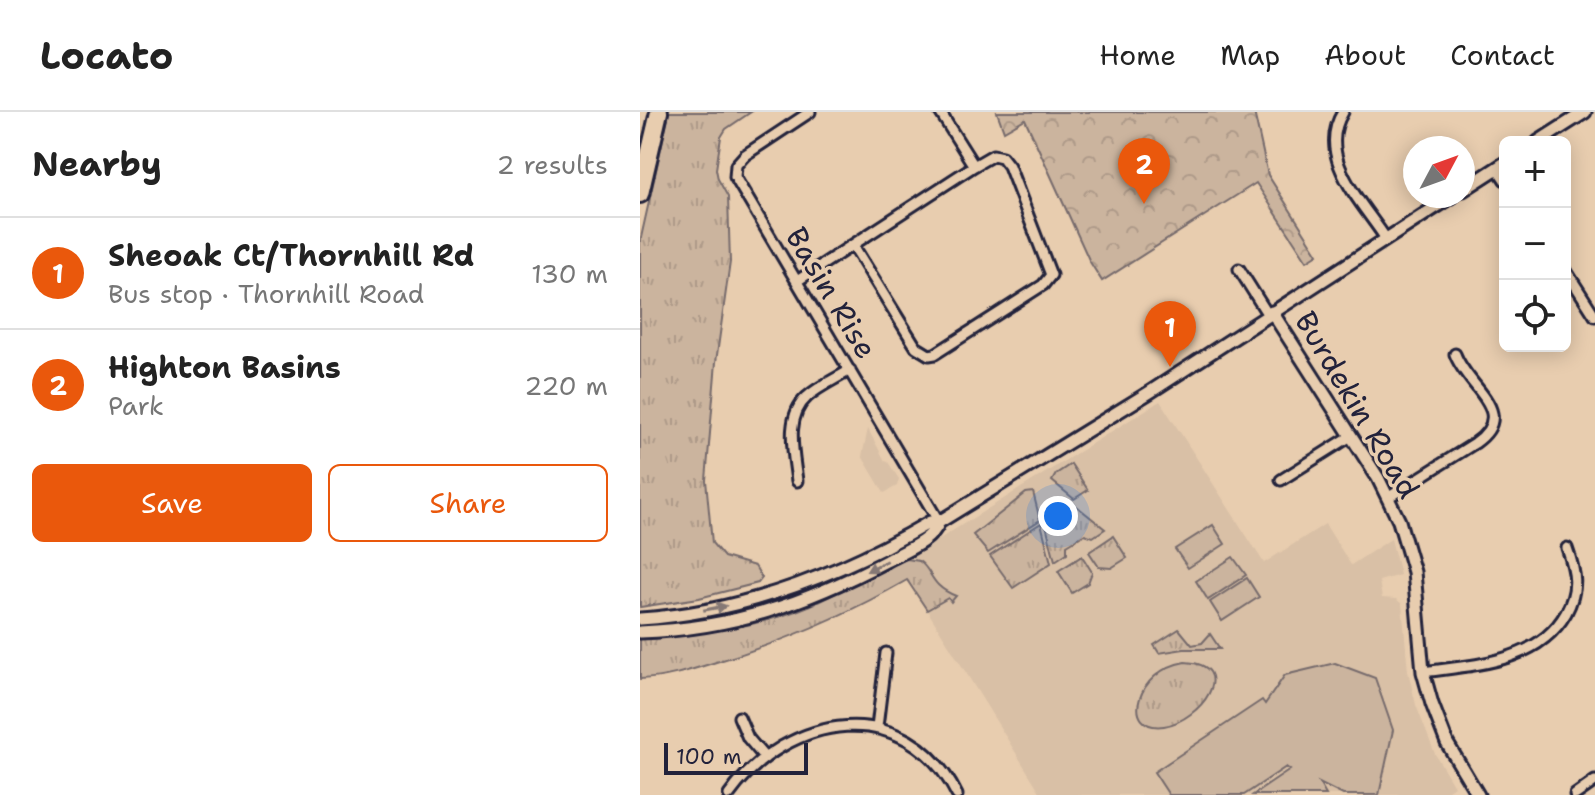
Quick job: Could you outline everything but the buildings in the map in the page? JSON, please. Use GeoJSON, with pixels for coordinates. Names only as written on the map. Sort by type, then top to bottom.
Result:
{"type":"FeatureCollection","features":[{"type":"Feature","properties":{"kind":"highway"},"geometry":{"type":"LineString","coordinates":[[640,194],[659,112]]}},
{"type":"Feature","properties":{"kind":"street","name":"Basin Rise"},"geometry":{"type":"LineString","coordinates":[[810,112],[745,155],[734,170],[735,177],[939,522]]}},
{"type":"Feature","properties":{"kind":"street"},"geometry":{"type":"LineString","coordinates":[[940,112],[974,166]]}},
{"type":"Feature","properties":{"kind":"street"},"geometry":{"type":"LineString","coordinates":[[1343,112],[1334,135],[1337,163],[1386,239]]}},
{"type":"Feature","properties":{"kind":"street"},"geometry":{"type":"LineString","coordinates":[[1547,136],[1585,112]]}},
{"type":"Feature","properties":{"kind":"street"},"geometry":{"type":"LineString","coordinates":[[797,281],[974,166],[993,155],[1002,157],[1009,166],[1051,275],[1043,285],[929,355],[916,347],[853,245]]}},
{"type":"Feature","properties":{"kind":"street"},"geometry":{"type":"LineString","coordinates":[[1475,182],[1499,167]]}},
{"type":"Feature","properties":{"kind":"street"},"geometry":{"type":"LineString","coordinates":[[640,619],[712,609],[781,592],[849,566],[930,522],[939,522],[1150,392],[1434,208]]}},
{"type":"Feature","properties":{"kind":"street"},"geometry":{"type":"LineString","coordinates":[[1239,269],[1270,313]]}},
{"type":"Feature","properties":{"kind":"street"},"geometry":{"type":"LineString","coordinates":[[1571,278],[1595,316]]}},
{"type":"Feature","properties":{"kind":"street","name":"Burdekin Road"},"geometry":{"type":"LineString","coordinates":[[1270,313],[1389,497],[1414,572],[1423,672],[1435,713],[1447,743],[1478,795]]}},
{"type":"Feature","properties":{"kind":"street"},"geometry":{"type":"LineString","coordinates":[[1389,497],[1485,436],[1494,423],[1494,413],[1461,368],[1455,354]]}},
{"type":"Feature","properties":{"kind":"street"},"geometry":{"type":"LineString","coordinates":[[797,481],[792,433],[795,415],[807,397],[850,370]]}},
{"type":"Feature","properties":{"kind":"street"},"geometry":{"type":"LineString","coordinates":[[1281,480],[1351,436]]}},
{"type":"Feature","properties":{"kind":"street"},"geometry":{"type":"LineString","coordinates":[[640,632],[718,624],[792,605],[900,554],[935,533],[939,522]]}},
{"type":"Feature","properties":{"kind":"street"},"geometry":{"type":"LineString","coordinates":[[1423,672],[1498,660],[1530,648],[1550,634],[1565,614],[1576,585],[1567,548]]}},
{"type":"Feature","properties":{"kind":"street"},"geometry":{"type":"LineString","coordinates":[[877,727],[886,653]]}},
{"type":"Feature","properties":{"kind":"street"},"geometry":{"type":"LineString","coordinates":[[739,717],[748,738],[765,758]]}},
{"type":"Feature","properties":{"kind":"street"},"geometry":{"type":"LineString","coordinates":[[729,795],[738,781],[765,758],[809,734],[832,728],[877,727],[913,742],[929,755],[944,772],[957,795]]}},
{"type":"Feature","properties":{"kind":"street"},"geometry":{"type":"LineString","coordinates":[[1575,795],[1595,781]]}},
{"type":"Feature","properties":{"kind":"shaded area"},"geometry":{"type":"Polygon","coordinates":[[[1160,401],[1264,563],[1325,524],[1351,565],[1391,539],[1400,575],[1379,581],[1382,598],[1396,599],[1402,604],[1408,671],[1416,705],[1435,754],[1454,786],[1441,795],[1042,795],[927,610],[939,603],[909,558],[1160,401]]]}},
{"type":"Feature","properties":{"kind":"shaded area"},"geometry":{"type":"Polygon","coordinates":[[[868,429],[885,461],[899,479],[897,486],[884,493],[862,456],[868,429]]]}},
{"type":"Feature","properties":{"kind":"green space"},"geometry":{"type":"Polygon","coordinates":[[[669,112],[751,112],[726,129],[721,137],[716,169],[728,197],[730,262],[716,362],[706,480],[712,543],[724,557],[755,566],[762,578],[758,583],[699,598],[640,607],[640,242],[669,112]]]}},
{"type":"Feature","properties":{"kind":"green space"},"geometry":{"type":"Polygon","coordinates":[[[997,112],[1254,112],[1268,175],[1318,254],[1307,261],[1256,183],[1102,281],[1090,262],[1025,119],[1004,131],[997,112]]]}},
{"type":"Feature","properties":{"kind":"green space"},"geometry":{"type":"Polygon","coordinates":[[[1071,464],[1088,490],[1074,499],[1052,481],[1056,474],[1071,464]]]}},
{"type":"Feature","properties":{"kind":"green space"},"geometry":{"type":"Polygon","coordinates":[[[1033,492],[1040,520],[988,553],[973,535],[1026,493],[1033,492]]]}},
{"type":"Feature","properties":{"kind":"green space"},"geometry":{"type":"Polygon","coordinates":[[[1074,504],[1105,529],[1093,537],[1085,534],[1067,545],[1067,553],[1055,561],[1045,521],[1074,504]]]}},
{"type":"Feature","properties":{"kind":"green space"},"geometry":{"type":"Polygon","coordinates":[[[1041,523],[1051,563],[1013,588],[990,556],[1041,523]]]}},
{"type":"Feature","properties":{"kind":"green space"},"geometry":{"type":"Polygon","coordinates":[[[1213,525],[1225,544],[1188,568],[1175,549],[1213,525]]]}},
{"type":"Feature","properties":{"kind":"green space"},"geometry":{"type":"Polygon","coordinates":[[[1113,536],[1127,558],[1111,568],[1099,567],[1089,552],[1113,536]]]}},
{"type":"Feature","properties":{"kind":"green space"},"geometry":{"type":"Polygon","coordinates":[[[1082,556],[1092,572],[1088,583],[1072,593],[1058,571],[1082,556]]]}},
{"type":"Feature","properties":{"kind":"green space"},"geometry":{"type":"Polygon","coordinates":[[[1233,557],[1246,575],[1208,600],[1196,581],[1233,557]]]}},
{"type":"Feature","properties":{"kind":"green space"},"geometry":{"type":"Polygon","coordinates":[[[906,559],[924,565],[941,588],[956,596],[951,602],[948,598],[927,610],[907,580],[861,605],[763,647],[686,671],[640,679],[640,638],[748,625],[791,613],[906,559]]]}},
{"type":"Feature","properties":{"kind":"green space"},"geometry":{"type":"Polygon","coordinates":[[[1247,578],[1259,597],[1222,621],[1210,602],[1247,578]]]}},
{"type":"Feature","properties":{"kind":"green space"},"geometry":{"type":"Polygon","coordinates":[[[1179,629],[1192,645],[1202,643],[1210,634],[1220,649],[1159,653],[1154,645],[1179,629]]]}},
{"type":"Feature","properties":{"kind":"green space"},"geometry":{"type":"Polygon","coordinates":[[[1185,662],[1202,665],[1210,673],[1212,682],[1209,693],[1201,704],[1178,722],[1164,726],[1150,725],[1142,720],[1138,710],[1145,687],[1168,667],[1185,662]]]}},
{"type":"Feature","properties":{"kind":"green space"},"geometry":{"type":"Polygon","coordinates":[[[1335,663],[1375,678],[1393,730],[1379,795],[1343,795],[1319,783],[1326,795],[1253,795],[1290,770],[1286,767],[1244,795],[1169,795],[1154,772],[1262,700],[1265,704],[1285,675],[1335,663]]]}},
{"type":"Feature","properties":{"kind":"place","name":"Highton Basins"},"geometry":{"type":"Point","coordinates":[1144,204]}},
{"type":"Feature","properties":{"kind":"place","name":"Sheoak Ct/Thornhill Rd"},"geometry":{"type":"Point","coordinates":[1170,367]}}]}
